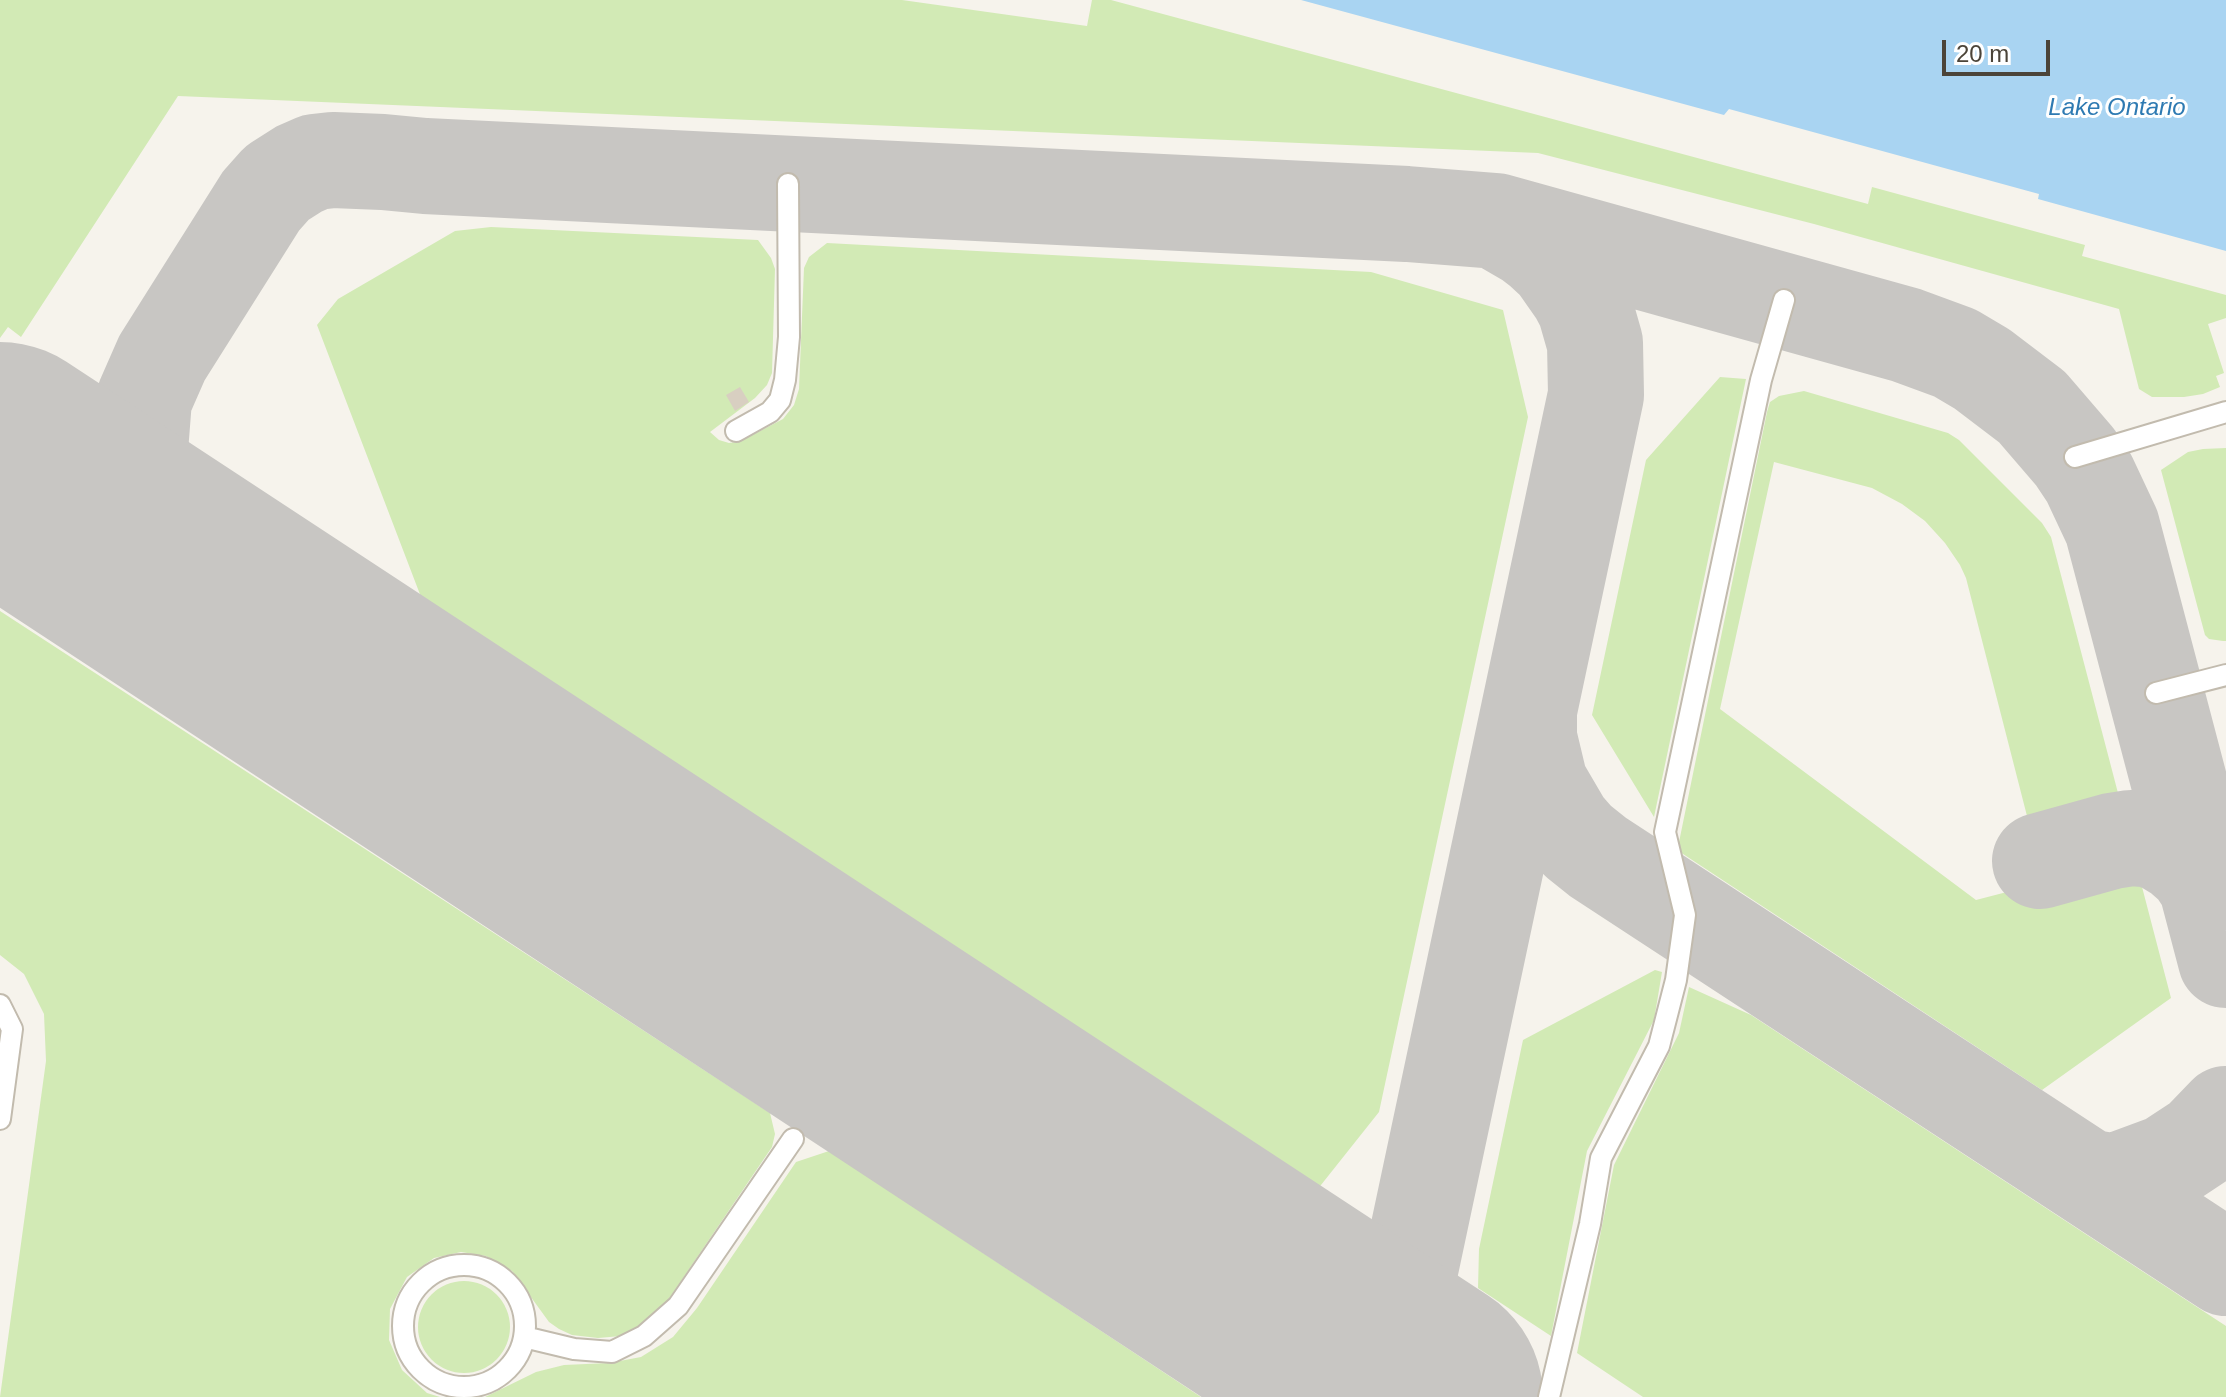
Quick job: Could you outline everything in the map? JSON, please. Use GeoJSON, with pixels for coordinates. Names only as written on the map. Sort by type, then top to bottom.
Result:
{"type":"FeatureCollection","features":[{"type":"Feature","properties":{"kind":"lane"},"geometry":{"type":"LineString","coordinates":[[736,431],[770,412],[780,400],[785,380],[789,337],[788,184]]}},
{"type":"Feature","properties":{"kind":"lane"},"geometry":{"type":"LineString","coordinates":[[1549,1397],[1590,1224],[1601,1158],[1659,1046],[1676,980],[1685,915],[1665,832],[1761,380],[1784,300]]}},
{"type":"Feature","properties":{"kind":"lane"},"geometry":{"type":"LineString","coordinates":[[2075,457],[2226,412]]}},
{"type":"Feature","properties":{"kind":"lane"},"geometry":{"type":"LineString","coordinates":[[2156,693],[2226,675]]}},
{"type":"Feature","properties":{"kind":"lane"},"geometry":{"type":"LineString","coordinates":[[0,1005],[12,1029],[0,1119]]}},
{"type":"Feature","properties":{"kind":"lane"},"geometry":{"type":"LineString","coordinates":[[524,1337],[574,1349],[612,1352],[644,1336],[678,1306],[793,1139]]}},
{"type":"Feature","properties":{"kind":"lane"},"geometry":{"type":"LineString","coordinates":[[466,1265],[487,1269],[504,1280],[517,1297],[524,1316],[524,1337],[512,1363],[490,1382],[471,1387],[451,1386],[432,1379],[417,1366],[407,1349],[403,1330],[404,1310],[413,1291],[427,1277],[446,1267],[466,1265]]}},
{"type":"Feature","properties":{"kind":"green space"},"geometry":{"type":"Polygon","coordinates":[[[0,0],[902,0],[1087,26],[1092,0],[1111,0],[1868,204],[1872,187],[2085,245],[2082,256],[2226,295],[2226,318],[2208,324],[2224,373],[2216,376],[2220,387],[2203,394],[2152,397],[2139,389],[2119,309],[1814,224],[1538,153],[178,96],[21,337],[8,327],[0,338],[0,0]]]}},
{"type":"Feature","properties":{"kind":"green space"},"geometry":{"type":"Polygon","coordinates":[[[491,227],[758,240],[775,269],[772,373],[767,385],[755,398],[710,432],[719,440],[729,443],[741,441],[783,419],[794,405],[799,389],[804,268],[809,257],[827,243],[1371,272],[1503,310],[1528,417],[1379,1112],[1317,1190],[421,597],[317,325],[338,299],[455,231],[491,227]]]}},
{"type":"Feature","properties":{"kind":"green space"},"geometry":{"type":"Polygon","coordinates":[[[1720,377],[1746,379],[1654,817],[1592,715],[1646,460],[1720,377]]]}},
{"type":"Feature","properties":{"kind":"green space"},"geometry":{"type":"Polygon","coordinates":[[[1804,391],[1948,433],[1959,440],[2042,523],[2051,537],[2124,816],[2059,834],[2027,816],[1966,578],[1945,543],[1925,521],[1872,488],[1774,462],[1720,709],[1976,900],[2111,865],[2141,883],[2171,998],[2042,1090],[1680,852],[1678,847],[1767,412],[1770,402],[1779,396],[1804,391]]]}},
{"type":"Feature","properties":{"kind":"green space"},"geometry":{"type":"Polygon","coordinates":[[[2226,448],[2226,641],[2223,641],[2209,639],[2205,635],[2161,470],[2188,452],[2226,448]]]}},
{"type":"Feature","properties":{"kind":"green space"},"geometry":{"type":"Polygon","coordinates":[[[0,611],[770,1113],[775,1134],[772,1147],[662,1309],[644,1325],[621,1336],[598,1338],[572,1335],[549,1322],[512,1271],[486,1256],[461,1252],[434,1258],[407,1277],[390,1309],[389,1340],[402,1370],[427,1393],[440,1397],[0,1397],[46,1061],[44,1014],[24,974],[0,955],[0,611]]]}},
{"type":"Feature","properties":{"kind":"green space"},"geometry":{"type":"Polygon","coordinates":[[[1655,970],[1662,972],[1654,1020],[1587,1151],[1551,1336],[1478,1288],[1479,1249],[1523,1040],[1655,970]]]}},
{"type":"Feature","properties":{"kind":"green space"},"geometry":{"type":"Polygon","coordinates":[[[1689,987],[1751,1015],[2226,1326],[2226,1397],[1643,1397],[1577,1353],[1614,1165],[1679,1033],[1689,987]]]}},
{"type":"Feature","properties":{"kind":"green space"},"geometry":{"type":"Polygon","coordinates":[[[829,1151],[1201,1397],[485,1397],[536,1372],[564,1365],[609,1363],[641,1357],[673,1337],[697,1308],[796,1162],[829,1151]]]}},
{"type":"Feature","properties":{"kind":"green space"},"geometry":{"type":"Polygon","coordinates":[[[464,1281],[482,1284],[497,1294],[507,1309],[510,1327],[507,1345],[497,1360],[482,1370],[464,1373],[446,1370],[431,1360],[421,1345],[418,1327],[421,1309],[431,1294],[446,1284],[464,1281]]]}},
{"type":"Feature","properties":{"kind":"water","name":"Lake Ontario"},"geometry":{"type":"Polygon","coordinates":[[[1301,0],[2226,0],[2226,251],[2038,199],[2039,194],[1729,109],[1724,115],[1301,0]]]}},
{"type":"Feature","properties":{"kind":"building"},"geometry":{"type":"Polygon","coordinates":[[[740,387],[749,402],[735,411],[726,395],[740,387]]]}},
{"type":"Feature","properties":{"kind":"taxiway"},"geometry":{"type":"LineString","coordinates":[[240,621],[187,569],[164,541],[146,495],[140,450],[144,399],[162,358],[261,201],[277,183],[315,162],[383,162],[1496,221],[1906,335],[1955,353],[1982,369],[2032,407],[2075,457],[2089,478],[2112,527],[2226,960]]}},
{"type":"Feature","properties":{"kind":"taxiway"},"geometry":{"type":"LineString","coordinates":[[1383,1397],[1596,395],[1595,343],[1585,308],[1577,293],[1556,263],[1542,250],[1498,222]]}},
{"type":"Feature","properties":{"kind":"taxiway"},"geometry":{"type":"LineString","coordinates":[[1529,710],[1529,738],[1540,784],[1564,825],[1578,841],[2087,1177],[2110,1181],[2122,1179],[2168,1162],[2200,1141],[2226,1114]]}},
{"type":"Feature","properties":{"kind":"taxiway"},"geometry":{"type":"LineString","coordinates":[[2040,861],[2112,841],[2145,839],[2161,843],[2179,854],[2195,868],[2207,886]]}},
{"type":"Feature","properties":{"kind":"taxiway"},"geometry":{"type":"LineString","coordinates":[[2087,1177],[2226,1268]]}},
{"type":"Feature","properties":{"kind":"runway"},"geometry":{"type":"LineString","coordinates":[[0,463],[1422,1397]]}}]}
